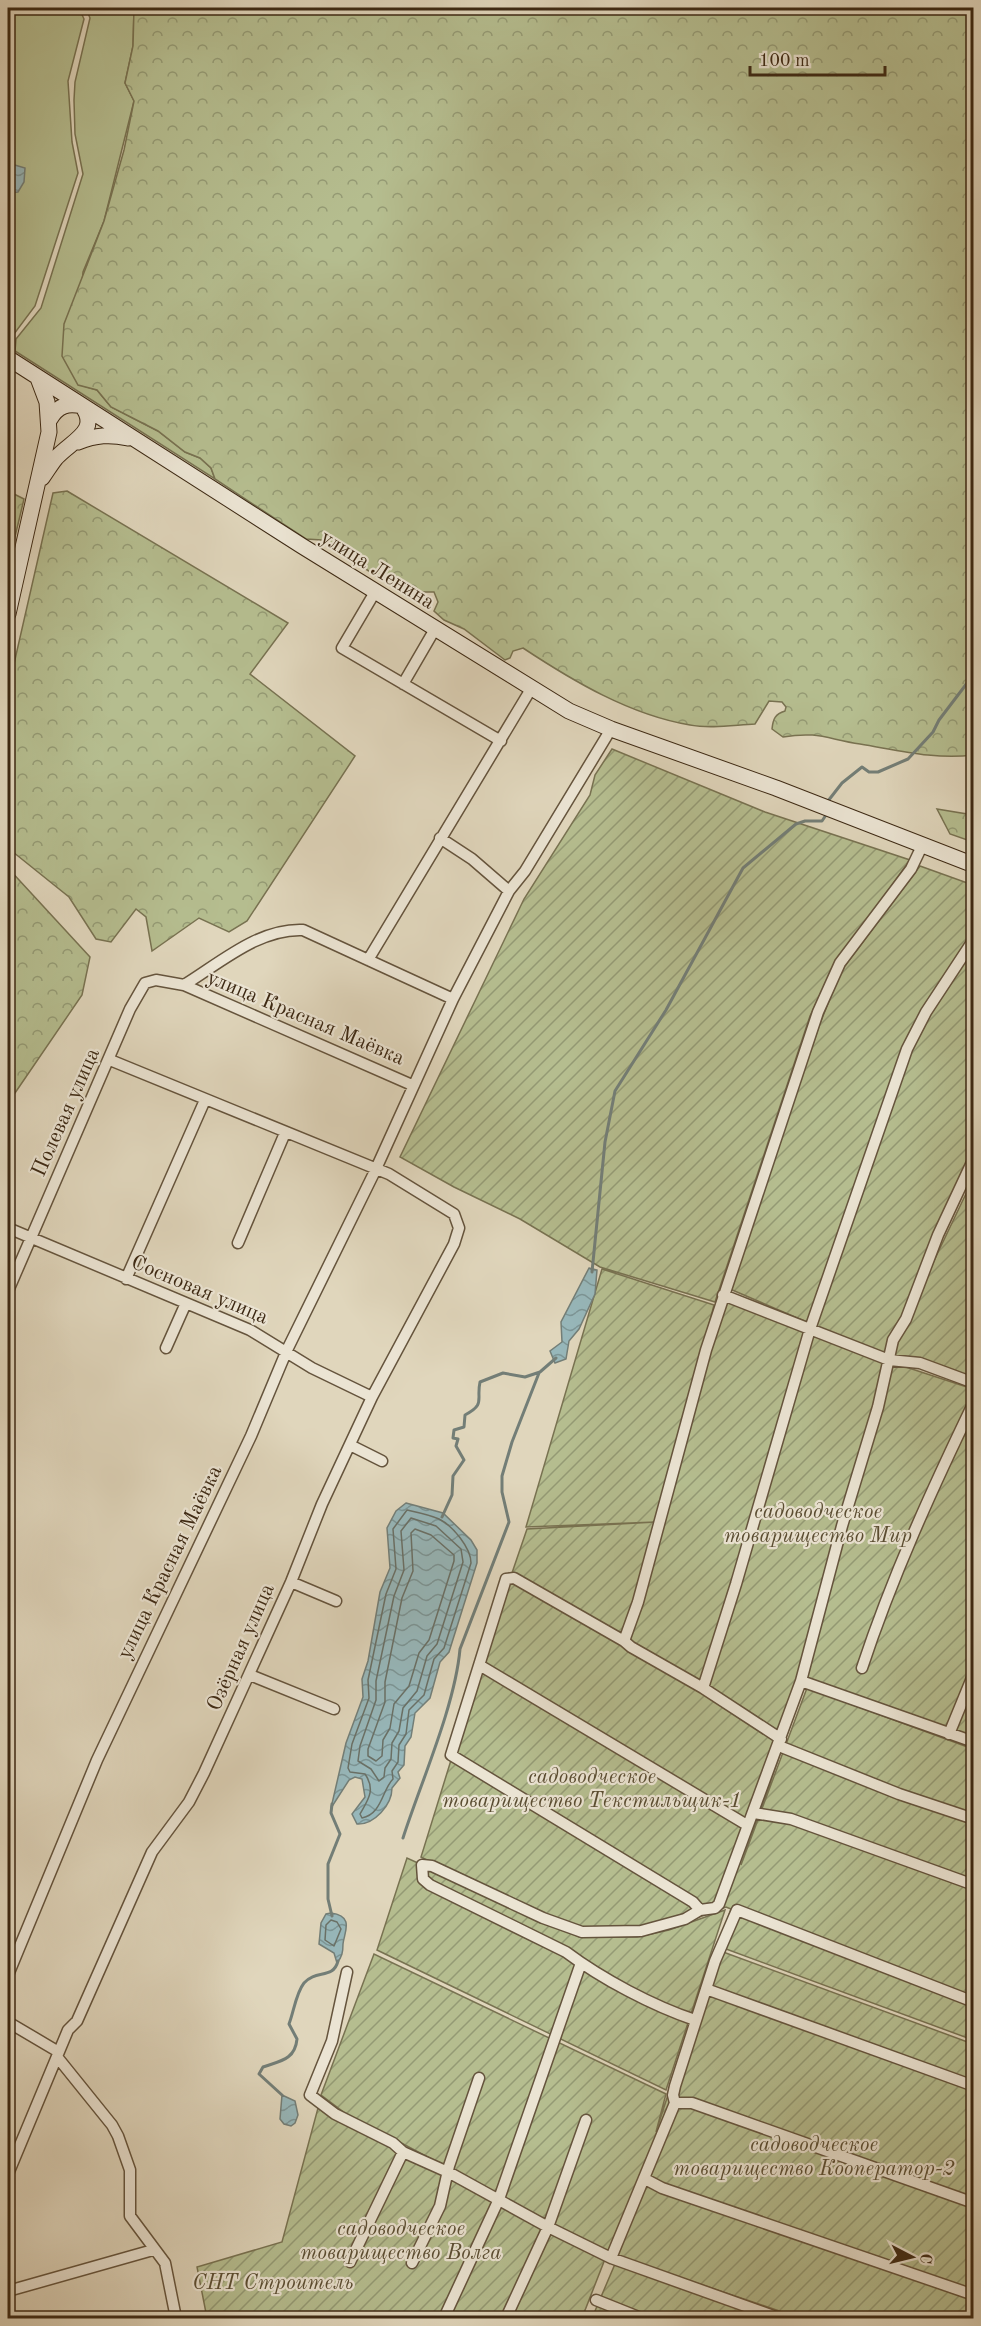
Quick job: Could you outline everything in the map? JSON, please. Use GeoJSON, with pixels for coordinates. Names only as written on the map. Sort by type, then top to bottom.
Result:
{"type":"FeatureCollection","features":[{"type":"Feature","properties":{"kind":"main road","name":"улица Ленина"},"geometry":{"type":"LineString","coordinates":[[8,358],[375,592],[569,711],[611,729],[974,865]]}},
{"type":"Feature","properties":{"kind":"main road"},"geometry":{"type":"LineString","coordinates":[[8,614],[39,483],[50,419],[47,402],[38,378]]}},
{"type":"Feature","properties":{"kind":"main road"},"geometry":{"type":"LineString","coordinates":[[39,483],[55,459],[87,430],[89,421],[82,406],[71,404],[62,406],[50,419]]}},
{"type":"Feature","properties":{"kind":"main road"},"geometry":{"type":"LineString","coordinates":[[70,445],[93,436],[113,435],[136,441]]}},
{"type":"Feature","properties":{"kind":"street"},"geometry":{"type":"LineString","coordinates":[[375,592],[342,648],[501,741]]}},
{"type":"Feature","properties":{"kind":"street"},"geometry":{"type":"LineString","coordinates":[[403,684],[435,629]]}},
{"type":"Feature","properties":{"kind":"street"},"geometry":{"type":"LineString","coordinates":[[368,960],[531,689]]}},
{"type":"Feature","properties":{"kind":"street","name":"улица Красная Маёвка"},"geometry":{"type":"LineString","coordinates":[[8,1975],[97,1760],[251,1436],[286,1350],[375,1171],[412,1085],[453,999],[508,891],[525,871],[611,729]]}},
{"type":"Feature","properties":{"kind":"street"},"geometry":{"type":"LineString","coordinates":[[440,838],[472,859],[508,891]]}},
{"type":"Feature","properties":{"kind":"street"},"geometry":{"type":"LineString","coordinates":[[624,1641],[638,1602],[723,1295],[831,980],[840,963],[911,869],[922,846]]}},
{"type":"Feature","properties":{"kind":"street","name":"улица Красная Маёвка"},"geometry":{"type":"LineString","coordinates":[[184,985],[252,942],[290,929],[303,930],[453,999]]}},
{"type":"Feature","properties":{"kind":"street"},"geometry":{"type":"LineString","coordinates":[[703,1688],[736,1584],[810,1329],[907,1048],[926,1012],[974,939]]}},
{"type":"Feature","properties":{"kind":"street","name":"улица Красная Маёвка"},"geometry":{"type":"LineString","coordinates":[[145,983],[156,980],[184,985],[412,1085]]}},
{"type":"Feature","properties":{"kind":"street","name":"Полевая улица"},"geometry":{"type":"LineString","coordinates":[[8,1291],[110,1060],[130,1009],[145,983]]}},
{"type":"Feature","properties":{"kind":"street"},"geometry":{"type":"LineString","coordinates":[[110,1060],[375,1171]]}},
{"type":"Feature","properties":{"kind":"street"},"geometry":{"type":"LineString","coordinates":[[126,1279],[205,1100]]}},
{"type":"Feature","properties":{"kind":"street"},"geometry":{"type":"LineString","coordinates":[[238,1243],[285,1133]]}},
{"type":"Feature","properties":{"kind":"street"},"geometry":{"type":"LineString","coordinates":[[695,2020],[673,2013],[581,1963],[566,1952],[430,1885],[423,1879],[422,1865],[432,1866],[543,1918],[582,1932],[641,1931],[685,1919],[700,1910],[715,1908],[719,1904],[747,1825],[754,1813],[780,1743],[801,1680],[896,1333],[906,1319],[938,1235],[974,1158]]}},
{"type":"Feature","properties":{"kind":"street","name":"Озёрная улица"},"geometry":{"type":"LineString","coordinates":[[8,2174],[68,2030],[77,2021],[152,1852],[189,1802],[250,1674],[291,1582],[322,1504],[372,1397],[454,1244],[459,1228],[454,1214],[445,1206],[389,1174],[375,1171]]}},
{"type":"Feature","properties":{"kind":"street","name":"Сосновая улица"},"geometry":{"type":"LineString","coordinates":[[8,1228],[250,1329],[312,1368],[372,1397]]}},
{"type":"Feature","properties":{"kind":"street"},"geometry":{"type":"LineString","coordinates":[[723,1295],[889,1360],[920,1363],[974,1383]]}},
{"type":"Feature","properties":{"kind":"street"},"geometry":{"type":"LineString","coordinates":[[166,1348],[186,1303]]}},
{"type":"Feature","properties":{"kind":"street"},"geometry":{"type":"LineString","coordinates":[[862,1668],[876,1623],[928,1497],[974,1402]]}},
{"type":"Feature","properties":{"kind":"street"},"geometry":{"type":"LineString","coordinates":[[350,1445],[382,1461]]}},
{"type":"Feature","properties":{"kind":"street"},"geometry":{"type":"LineString","coordinates":[[700,1910],[693,1902],[452,1755],[473,1678],[481,1666],[506,1579],[509,1577],[703,1688],[780,1743],[899,1794],[974,1819]]}},
{"type":"Feature","properties":{"kind":"street"},"geometry":{"type":"LineString","coordinates":[[291,1582],[336,1601]]}},
{"type":"Feature","properties":{"kind":"street"},"geometry":{"type":"LineString","coordinates":[[481,1666],[747,1825]]}},
{"type":"Feature","properties":{"kind":"street"},"geometry":{"type":"LineString","coordinates":[[949,1734],[974,1673]]}},
{"type":"Feature","properties":{"kind":"street"},"geometry":{"type":"LineString","coordinates":[[250,1674],[334,1709]]}},
{"type":"Feature","properties":{"kind":"street"},"geometry":{"type":"LineString","coordinates":[[801,1680],[974,1742]]}},
{"type":"Feature","properties":{"kind":"street"},"geometry":{"type":"LineString","coordinates":[[754,1813],[790,1819],[974,1885]]}},
{"type":"Feature","properties":{"kind":"street"},"geometry":{"type":"LineString","coordinates":[[611,2258],[675,2103],[673,2095],[675,2086],[695,2020],[737,1910],[974,2002]]}},
{"type":"Feature","properties":{"kind":"street"},"geometry":{"type":"LineString","coordinates":[[444,2319],[499,2199],[581,1963]]}},
{"type":"Feature","properties":{"kind":"street"},"geometry":{"type":"LineString","coordinates":[[347,1972],[332,2042],[310,2095],[335,2114],[393,2143],[403,2152],[450,2173],[548,2227],[611,2258],[779,2319]]}},
{"type":"Feature","properties":{"kind":"street"},"geometry":{"type":"LineString","coordinates":[[706,1989],[974,2086]]}},
{"type":"Feature","properties":{"kind":"street"},"geometry":{"type":"LineString","coordinates":[[8,2022],[57,2051],[58,2058],[112,2125],[130,2170],[129,2216],[153,2250],[160,2256],[168,2273],[176,2319]]}},
{"type":"Feature","properties":{"kind":"street"},"geometry":{"type":"LineString","coordinates":[[412,2263],[440,2206],[456,2145],[479,2078]]}},
{"type":"Feature","properties":{"kind":"street"},"geometry":{"type":"LineString","coordinates":[[675,2103],[692,2103],[974,2203]]}},
{"type":"Feature","properties":{"kind":"street"},"geometry":{"type":"LineString","coordinates":[[506,2319],[548,2227],[586,2120]]}},
{"type":"Feature","properties":{"kind":"street"},"geometry":{"type":"LineString","coordinates":[[350,2262],[403,2152]]}},
{"type":"Feature","properties":{"kind":"street"},"geometry":{"type":"LineString","coordinates":[[645,2179],[663,2188],[974,2295]]}},
{"type":"Feature","properties":{"kind":"street"},"geometry":{"type":"LineString","coordinates":[[8,2291],[153,2250]]}},
{"type":"Feature","properties":{"kind":"street"},"geometry":{"type":"LineString","coordinates":[[596,2300],[641,2319]]}},
{"type":"Feature","properties":{"kind":"green space"},"geometry":{"type":"Polygon","coordinates":[[[8,8],[79,8],[84,19],[68,81],[72,142],[78,173],[35,306],[8,342],[8,8]]]}},
{"type":"Feature","properties":{"kind":"green space"},"geometry":{"type":"Polygon","coordinates":[[[86,8],[134,8],[133,46],[125,83],[134,101],[104,221],[83,272],[75,375],[84,386],[97,390],[111,407],[158,431],[185,452],[200,458],[211,468],[215,479],[15,351],[16,339],[41,308],[83,174],[75,134],[74,100],[75,82],[90,18],[86,8]]]}},
{"type":"Feature","properties":{"kind":"green space"},"geometry":{"type":"Polygon","coordinates":[[[134,8],[973,8],[973,755],[916,754],[814,735],[783,737],[772,729],[775,717],[785,711],[786,707],[782,702],[769,701],[755,724],[714,727],[690,725],[624,705],[562,673],[523,648],[513,651],[510,658],[505,660],[464,629],[444,620],[434,611],[438,602],[434,592],[422,592],[421,599],[417,601],[411,599],[322,540],[306,539],[215,479],[211,468],[200,458],[185,452],[158,431],[111,407],[97,390],[78,385],[62,356],[64,324],[104,221],[124,150],[134,101],[125,83],[133,46],[134,8]]]}},
{"type":"Feature","properties":{"kind":"green space"},"geometry":{"type":"Polygon","coordinates":[[[8,491],[24,499],[8,566],[8,491]]]}},
{"type":"Feature","properties":{"kind":"green space"},"geometry":{"type":"Polygon","coordinates":[[[67,491],[288,623],[250,674],[355,756],[247,921],[229,932],[199,918],[152,951],[146,917],[136,909],[111,942],[96,939],[69,897],[8,848],[8,690],[53,493],[67,491]]]}},
{"type":"Feature","properties":{"kind":"green space"},"geometry":{"type":"Polygon","coordinates":[[[612,749],[765,812],[910,860],[836,963],[810,1016],[715,1302],[600,1267],[520,1219],[454,1187],[400,1157],[524,899],[590,795],[595,775],[612,749]]]}},
{"type":"Feature","properties":{"kind":"green space"},"geometry":{"type":"Polygon","coordinates":[[[937,809],[973,815],[973,842],[950,834],[937,809]]]}},
{"type":"Feature","properties":{"kind":"green space"},"geometry":{"type":"Polygon","coordinates":[[[920,866],[973,885],[973,1170],[886,1356],[730,1289],[819,1026],[841,971],[920,866]]]}},
{"type":"Feature","properties":{"kind":"green space"},"geometry":{"type":"Polygon","coordinates":[[[8,868],[90,957],[82,995],[15,1093],[8,1094],[8,868]]]}},
{"type":"Feature","properties":{"kind":"green space"},"geometry":{"type":"Polygon","coordinates":[[[973,1179],[973,1385],[888,1357],[973,1179]]]}},
{"type":"Feature","properties":{"kind":"green space"},"geometry":{"type":"Polygon","coordinates":[[[602,1269],[714,1305],[668,1482],[724,1300],[854,1350],[973,1389],[973,1748],[949,1739],[952,1732],[807,1678],[741,1865],[807,1688],[973,1749],[973,2040],[718,1946],[731,1909],[726,1907],[675,1926],[573,1934],[579,1937],[637,1937],[669,1930],[725,1910],[666,2090],[377,1950],[407,1858],[539,1918],[421,1857],[509,1573],[535,1589],[512,1573],[527,1529],[656,1522],[526,1527],[602,1269]]]}},
{"type":"Feature","properties":{"kind":"green space","name":"садоводческое товарищество Кооператор-2"},"geometry":{"type":"Polygon","coordinates":[[[715,1949],[973,2044],[973,2318],[800,2318],[608,2253],[345,2113],[321,2095],[374,1954],[666,2094],[656,2132],[715,1949]]]}},
{"type":"Feature","properties":{"kind":"green space","name":"садоводческое товарищество Волга"},"geometry":{"type":"Polygon","coordinates":[[[318,2108],[605,2259],[582,2318],[207,2318],[197,2267],[282,2242],[318,2108]]]}},
{"type":"Feature","properties":{"kind":"green space"},"geometry":{"type":"Polygon","coordinates":[[[615,2264],[772,2318],[592,2318],[615,2264]]]}},
{"type":"Feature","properties":{"kind":"water"},"geometry":{"type":"Polygon","coordinates":[[[8,163],[25,168],[24,182],[18,192],[8,193],[8,163]]]}},
{"type":"Feature","properties":{"kind":"water"},"geometry":{"type":"Polygon","coordinates":[[[589,1268],[597,1270],[595,1294],[579,1329],[569,1341],[566,1359],[555,1363],[550,1351],[562,1342],[561,1322],[589,1268]]]}},
{"type":"Feature","properties":{"kind":"water"},"geometry":{"type":"Polygon","coordinates":[[[406,1503],[443,1513],[471,1540],[477,1550],[477,1563],[449,1652],[440,1662],[430,1698],[415,1713],[411,1737],[405,1746],[404,1765],[398,1772],[400,1778],[392,1788],[389,1801],[381,1813],[370,1821],[357,1824],[352,1814],[365,1797],[362,1779],[355,1777],[349,1780],[331,1808],[346,1743],[363,1697],[362,1679],[368,1661],[380,1592],[390,1568],[387,1528],[396,1511],[406,1503]]]}},
{"type":"Feature","properties":{"kind":"water"},"geometry":{"type":"Polygon","coordinates":[[[331,1913],[346,1921],[342,1954],[337,1963],[334,1953],[319,1944],[321,1923],[326,1914],[331,1913]]]}},
{"type":"Feature","properties":{"kind":"water"},"geometry":{"type":"Polygon","coordinates":[[[282,2095],[295,2101],[298,2115],[291,2126],[284,2124],[280,2119],[282,2095]]]}},
{"type":"Feature","properties":{"kind":"waterway"},"geometry":{"type":"LineString","coordinates":[[828,801],[842,783],[862,767],[869,772],[878,772],[908,759],[933,732],[939,720],[974,674]]}},
{"type":"Feature","properties":{"kind":"waterway"},"geometry":{"type":"LineString","coordinates":[[592,1272],[605,1142],[615,1091],[666,1010],[743,868],[796,824],[805,821],[822,821],[826,815]]}},
{"type":"Feature","properties":{"kind":"waterway"},"geometry":{"type":"LineString","coordinates":[[442,1517],[452,1495],[453,1476],[464,1460],[456,1446],[458,1439],[453,1438],[454,1430],[464,1427],[465,1415],[476,1408],[479,1401],[480,1382],[503,1373],[525,1377],[540,1372],[556,1358]]}},
{"type":"Feature","properties":{"kind":"waterway"},"geometry":{"type":"LineString","coordinates":[[403,1838],[445,1719],[452,1695],[460,1649],[509,1522],[502,1492],[502,1476],[512,1442],[539,1373]]}},
{"type":"Feature","properties":{"kind":"waterway"},"geometry":{"type":"LineString","coordinates":[[332,1804],[331,1813],[340,1834],[328,1864],[328,1899],[332,1916]]}},
{"type":"Feature","properties":{"kind":"waterway"},"geometry":{"type":"LineString","coordinates":[[282,2095],[259,2074],[263,2067],[290,2056],[296,2046],[297,2039],[289,2024],[301,1987],[314,1976],[328,1973],[336,1967],[338,1961]]}},
{"type":"Feature","properties":{"kind":"park label","name":"садоводческое товарищество Мир"},"geometry":{"type":"Point","coordinates":[818,1523]}},
{"type":"Feature","properties":{"kind":"park label","name":"садоводческое товарищество Текстильщик-1"},"geometry":{"type":"Point","coordinates":[592,1788]}},
{"type":"Feature","properties":{"kind":"park label","name":"СНТ Строитель"},"geometry":{"type":"Point","coordinates":[273,2282]}}]}
